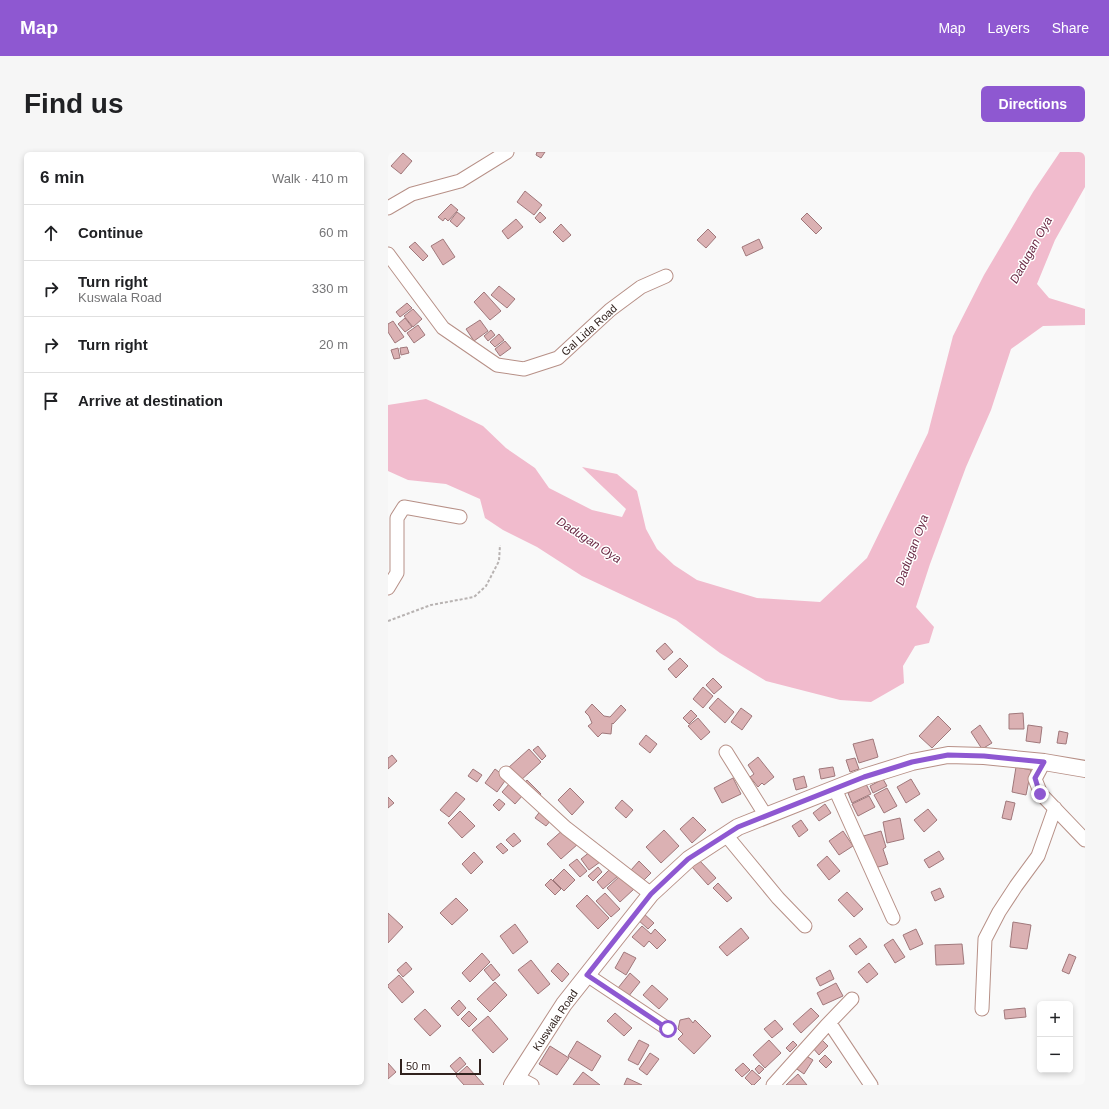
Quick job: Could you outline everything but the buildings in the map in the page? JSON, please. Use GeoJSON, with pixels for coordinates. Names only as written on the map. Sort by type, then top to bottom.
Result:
{"type":"FeatureCollection","features":[{"type":"Feature","properties":{"kind":"street"},"geometry":{"type":"LineString","coordinates":[[388,208],[412,194],[460,181],[507,152]]}},
{"type":"Feature","properties":{"kind":"street","name":"Gal Lida Road"},"geometry":{"type":"LineString","coordinates":[[388,254],[443,328],[497,365],[524,369],[558,358],[610,310],[641,287],[666,276]]}},
{"type":"Feature","properties":{"kind":"street"},"geometry":{"type":"LineString","coordinates":[[388,588],[396,573],[397,518],[404,507],[460,517]]}},
{"type":"Feature","properties":{"kind":"street"},"geometry":{"type":"LineString","coordinates":[[726,752],[766,816]]}},
{"type":"Feature","properties":{"kind":"street","name":"Kuswala Road"},"geometry":{"type":"LineString","coordinates":[[515,1081],[550,1024],[651,894],[688,859],[738,827],[864,777],[905,764],[948,755],[984,756],[1044,762],[1085,769]]}},
{"type":"Feature","properties":{"kind":"street"},"geometry":{"type":"LineString","coordinates":[[1044,762],[1035,778],[1040,794],[1085,840]]}},
{"type":"Feature","properties":{"kind":"street"},"geometry":{"type":"LineString","coordinates":[[506,773],[566,828],[651,894]]}},
{"type":"Feature","properties":{"kind":"street"},"geometry":{"type":"LineString","coordinates":[[835,789],[893,918]]}},
{"type":"Feature","properties":{"kind":"street"},"geometry":{"type":"LineString","coordinates":[[982,1009],[985,939],[999,912],[1038,856],[1055,808]]}},
{"type":"Feature","properties":{"kind":"street"},"geometry":{"type":"LineString","coordinates":[[726,835],[778,898],[805,926]]}},
{"type":"Feature","properties":{"kind":"street"},"geometry":{"type":"LineString","coordinates":[[587,975],[668,1029]]}},
{"type":"Feature","properties":{"kind":"street"},"geometry":{"type":"LineString","coordinates":[[773,1085],[852,999]]}},
{"type":"Feature","properties":{"kind":"street"},"geometry":{"type":"LineString","coordinates":[[826,1026],[831,1025],[871,1085]]}},
{"type":"Feature","properties":{"kind":"street"},"geometry":{"type":"LineString","coordinates":[[515,1081],[532,1085]]}},
{"type":"Feature","properties":{"kind":"path"},"geometry":{"type":"LineString","coordinates":[[388,621],[431,605],[474,597],[486,586],[499,561],[500,545]]}},
{"type":"Feature","properties":{"kind":"water","name":"Dadugan Oya"},"geometry":{"type":"Polygon","coordinates":[[[1060,152],[1085,152],[1085,187],[1055,240],[1037,284],[1049,298],[1085,309],[1085,325],[1043,326],[1011,349],[991,410],[966,467],[930,564],[916,607],[934,627],[929,643],[915,646],[903,666],[904,683],[871,702],[840,700],[766,681],[720,653],[676,620],[582,576],[537,547],[503,530],[485,518],[480,499],[446,484],[408,480],[388,471],[388,405],[426,399],[483,426],[506,448],[535,468],[549,488],[592,510],[622,517],[626,509],[582,467],[617,474],[637,491],[646,529],[657,549],[674,565],[697,580],[757,598],[820,602],[867,558],[928,433],[953,336],[984,275],[1033,192],[1060,152]]]}},
{"type":"Feature","properties":{"kind":"route"},"geometry":{"type":"LineString","coordinates":[[668,1029],[587,975],[651,894],[688,859],[738,827],[807,801],[864,777],[912,762],[948,755],[984,756],[1044,762],[1035,778],[1040,794]]}}]}
